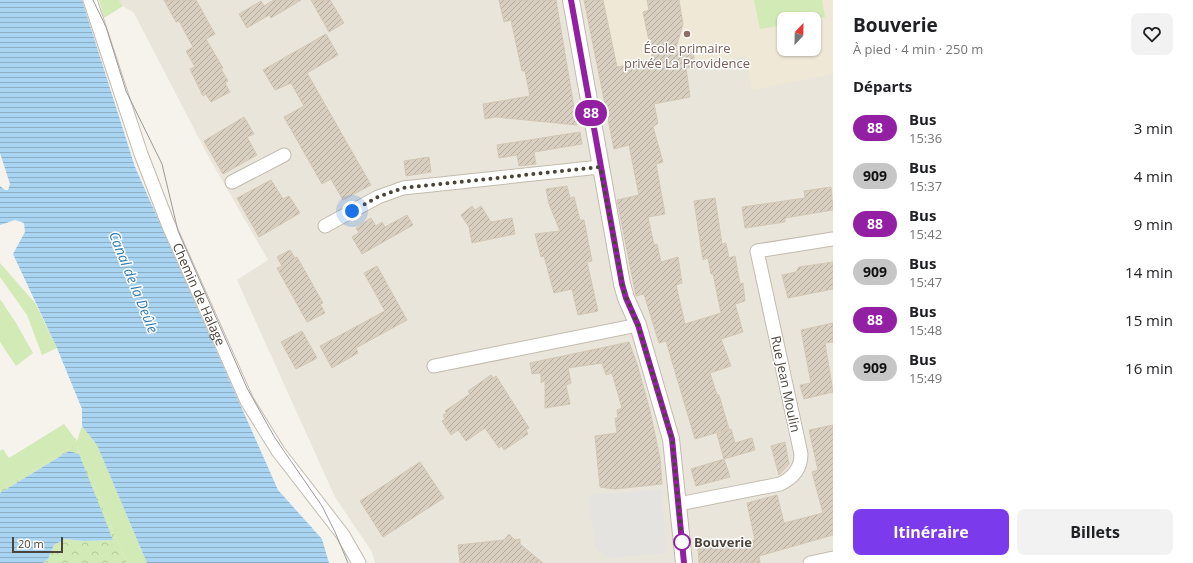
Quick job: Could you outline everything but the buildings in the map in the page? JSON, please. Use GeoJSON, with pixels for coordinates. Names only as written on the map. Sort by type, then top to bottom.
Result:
{"type":"FeatureCollection","features":[{"type":"Feature","properties":{"kind":"street","name":"Chemin de Halage"},"geometry":{"type":"LineString","coordinates":[[90,0],[138,147],[168,224],[247,401],[278,451],[342,535],[358,563]]}},
{"type":"Feature","properties":{"kind":"street"},"geometry":{"type":"LineString","coordinates":[[571,0],[622,284],[626,298],[638,325],[672,439],[684,563]]}},
{"type":"Feature","properties":{"kind":"street"},"geometry":{"type":"LineString","coordinates":[[232,182],[284,155]]}},
{"type":"Feature","properties":{"kind":"street"},"geometry":{"type":"LineString","coordinates":[[325,226],[378,197],[403,188],[600,167]]}},
{"type":"Feature","properties":{"kind":"street","name":"Rue Jean Moulin"},"geometry":{"type":"LineString","coordinates":[[679,504],[780,484],[791,478],[800,466],[801,454],[757,251],[833,239]]}},
{"type":"Feature","properties":{"kind":"street"},"geometry":{"type":"LineString","coordinates":[[434,366],[638,325]]}},
{"type":"Feature","properties":{"kind":"street"},"geometry":{"type":"LineString","coordinates":[[810,563],[833,558]]}},
{"type":"Feature","properties":{"kind":"shaded area"},"geometry":{"type":"Polygon","coordinates":[[[119,0],[833,0],[833,563],[375,563],[372,552],[335,497],[237,280],[268,260],[207,154],[134,13],[123,6],[119,0]]]}},
{"type":"Feature","properties":{"kind":"shaded area","name":"École primaire privée La Providence"},"geometry":{"type":"Polygon","coordinates":[[[584,0],[833,0],[833,74],[752,90],[746,56],[600,87],[584,0]]]}},
{"type":"Feature","properties":{"kind":"shaded area"},"geometry":{"type":"Polygon","coordinates":[[[662,489],[666,553],[608,558],[595,547],[589,498],[595,495],[662,489]]]}},
{"type":"Feature","properties":{"kind":"green space"},"geometry":{"type":"Polygon","coordinates":[[[99,0],[119,0],[123,6],[104,18],[99,0]]]}},
{"type":"Feature","properties":{"kind":"green space"},"geometry":{"type":"Polygon","coordinates":[[[754,0],[822,0],[825,17],[821,18],[821,12],[777,12],[777,26],[760,29],[754,0]]]}},
{"type":"Feature","properties":{"kind":"green space"},"geometry":{"type":"Polygon","coordinates":[[[0,263],[35,303],[57,348],[42,355],[27,315],[0,277],[0,263]]]}},
{"type":"Feature","properties":{"kind":"green space"},"geometry":{"type":"Polygon","coordinates":[[[0,299],[33,353],[16,366],[0,342],[0,299]]]}},
{"type":"Feature","properties":{"kind":"green space"},"geometry":{"type":"Polygon","coordinates":[[[64,424],[77,441],[82,426],[97,445],[147,563],[127,563],[76,444],[0,491],[0,451],[3,449],[9,458],[64,424]]]}},
{"type":"Feature","properties":{"kind":"green space"},"geometry":{"type":"Polygon","coordinates":[[[76,444],[127,563],[43,563],[48,559],[54,545],[65,539],[84,541],[113,540],[99,507],[69,451],[0,493],[0,491],[76,444]]]}},
{"type":"Feature","properties":{"kind":"water","name":"Canal de la Deûle"},"geometry":{"type":"Polygon","coordinates":[[[0,0],[82,0],[135,167],[278,490],[322,539],[329,563],[147,563],[97,445],[82,426],[82,409],[57,348],[13,254],[25,232],[24,223],[15,220],[0,225],[0,186],[5,190],[8,190],[10,184],[0,153],[0,0]]]}},
{"type":"Feature","properties":{"kind":"water"},"geometry":{"type":"Polygon","coordinates":[[[69,451],[79,454],[113,540],[84,541],[65,539],[54,545],[48,559],[43,563],[0,563],[0,493],[69,451]]]}},
{"type":"Feature","properties":{"kind":"tram line"},"geometry":{"type":"LineString","coordinates":[[93,0],[106,27],[126,91],[162,164],[178,231],[247,388],[275,438],[322,506],[348,563]]}},
{"type":"Feature","properties":{"kind":"bus line","name":"88"},"geometry":{"type":"LineString","coordinates":[[571,0],[622,284],[626,298],[638,325],[672,439],[684,563]]}},
{"type":"Feature","properties":{"kind":"place","name":"École primaire privée La Providence"},"geometry":{"type":"Point","coordinates":[687,34]}},
{"type":"Feature","properties":{"kind":"place","name":"Bouverie"},"geometry":{"type":"Point","coordinates":[682,542]}},
{"type":"Feature","properties":{"kind":"route"},"geometry":{"type":"LineString","coordinates":[[352,211],[378,197],[403,188],[600,167],[624,292],[638,325],[672,439],[682,542]]}}]}
